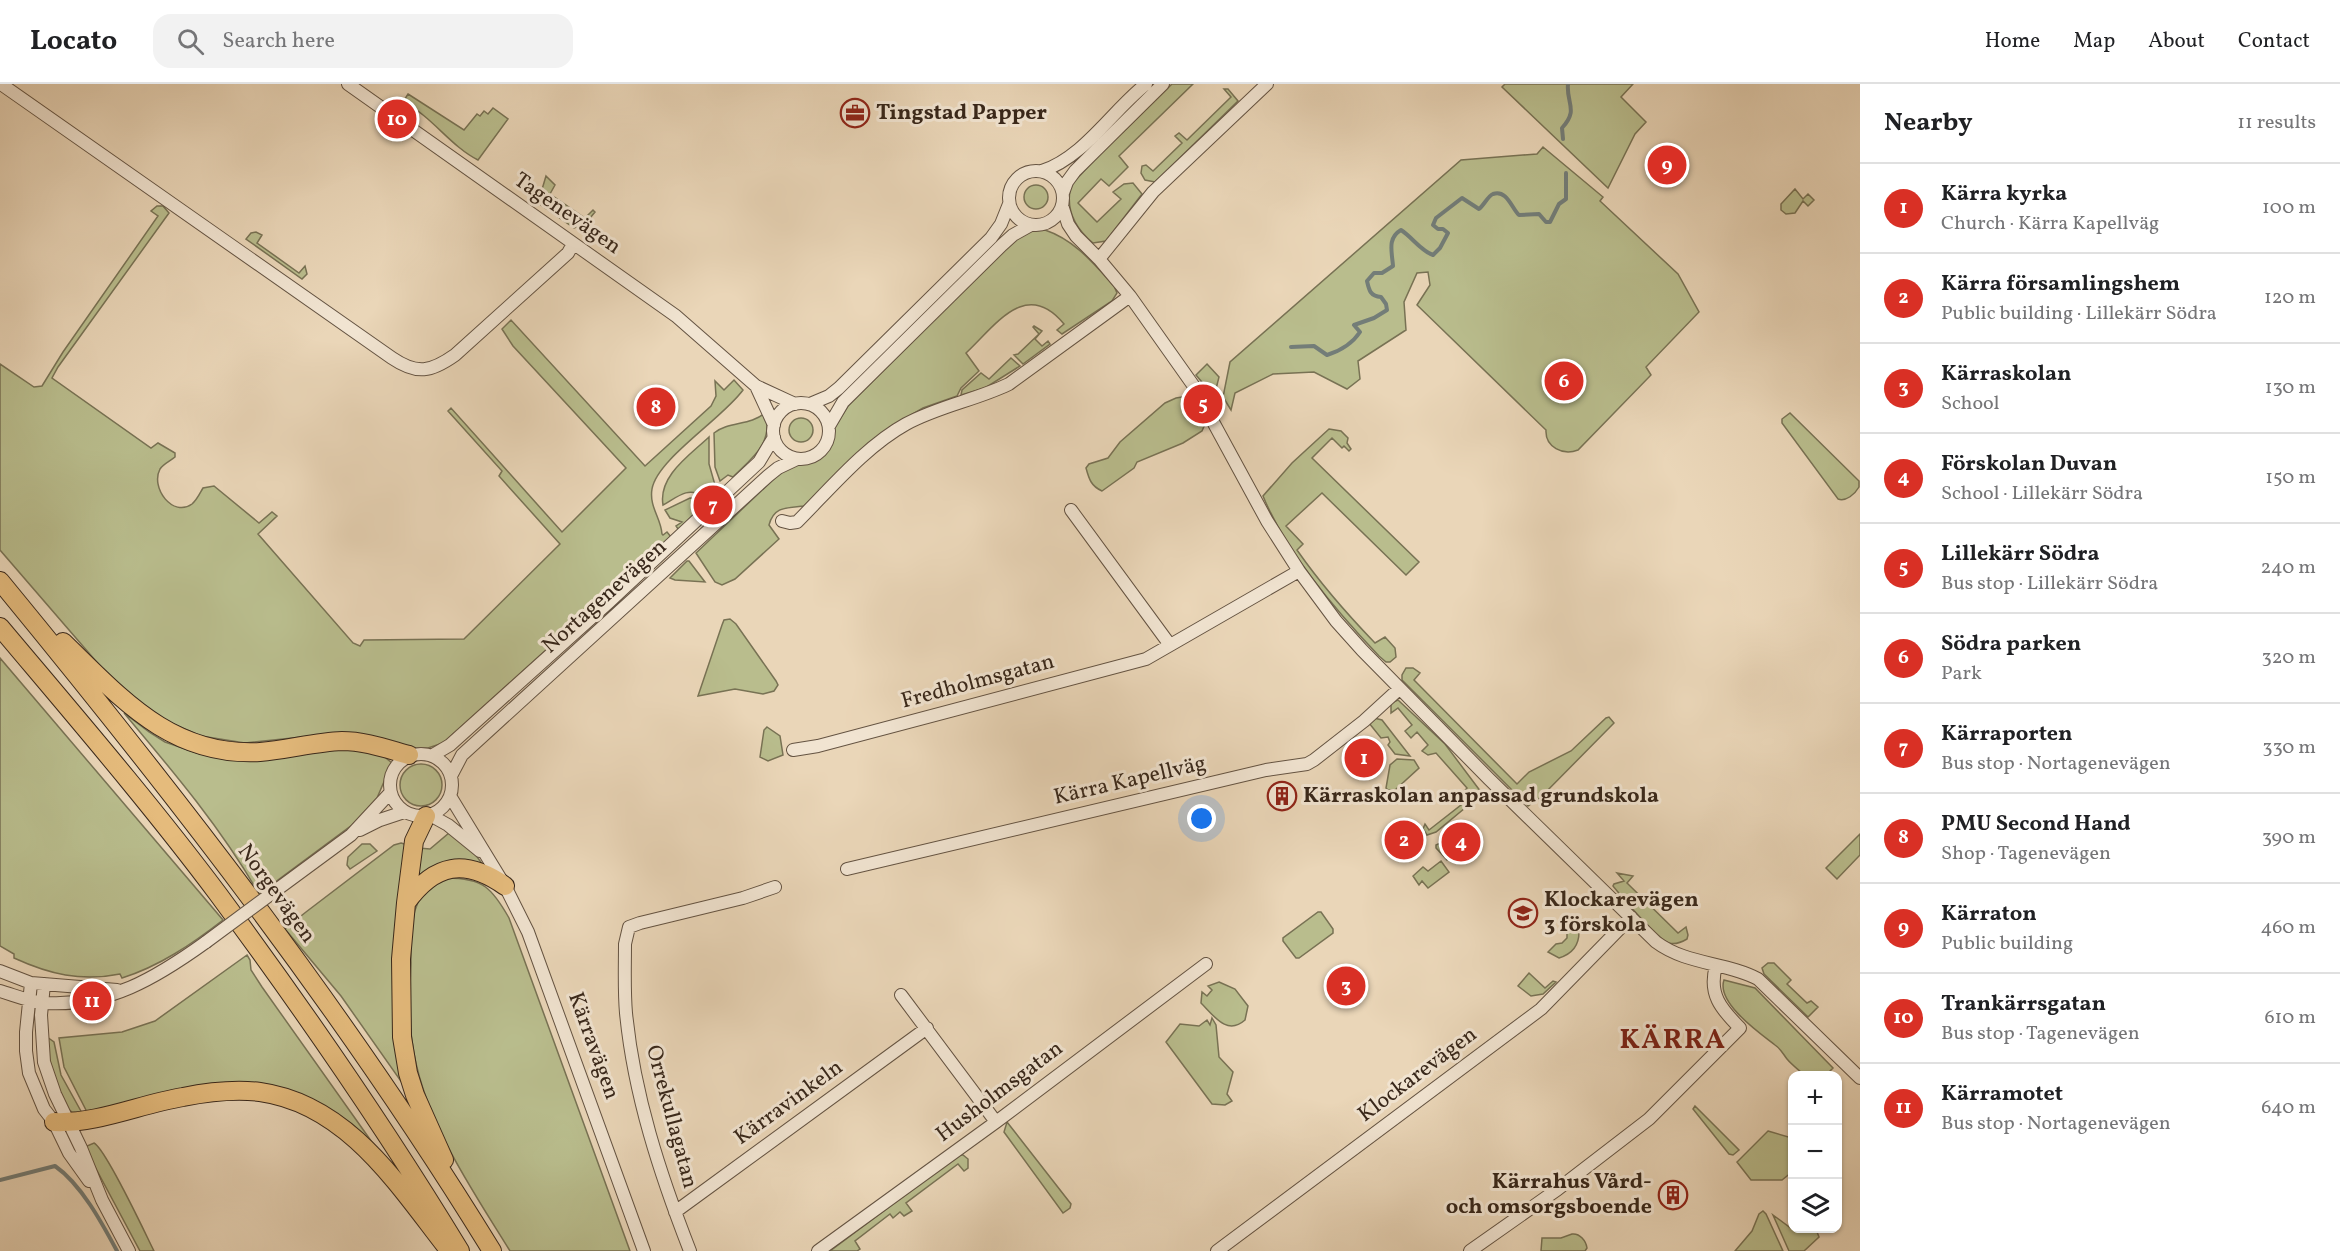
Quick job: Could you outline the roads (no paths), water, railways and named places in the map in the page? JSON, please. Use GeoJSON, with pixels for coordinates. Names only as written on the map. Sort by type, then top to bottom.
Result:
{"type":"FeatureCollection","features":[{"type":"Feature","properties":{"kind":"highway"},"geometry":{"type":"LineString","coordinates":[[0,581],[136,712],[186,741],[235,752],[260,752],[342,741],[364,743],[409,755]]}},
{"type":"Feature","properties":{"kind":"highway","name":"Norgevägen"},"geometry":{"type":"LineString","coordinates":[[0,581],[128,737],[234,878],[346,1031],[458,1196],[492,1251]]}},
{"type":"Feature","properties":{"kind":"highway"},"geometry":{"type":"LineString","coordinates":[[0,627],[117,767],[217,894],[326,1046],[460,1251]]}},
{"type":"Feature","properties":{"kind":"highway"},"geometry":{"type":"LineString","coordinates":[[428,815],[414,841],[406,903],[401,959],[403,1051],[415,1095],[458,1196]]}},
{"type":"Feature","properties":{"kind":"highway"},"geometry":{"type":"LineString","coordinates":[[406,903],[427,879],[440,871],[453,868],[481,872],[505,886]]}},
{"type":"Feature","properties":{"kind":"highway"},"geometry":{"type":"LineString","coordinates":[[61,1122],[88,1120],[192,1095],[233,1091],[260,1092],[285,1097],[331,1118],[361,1144],[450,1251]]}},
{"type":"Feature","properties":{"kind":"street"},"geometry":{"type":"LineString","coordinates":[[1,84],[404,367],[417,370],[443,364],[531,287],[573,244]]}},
{"type":"Feature","properties":{"kind":"street","name":"Tagenevägen"},"geometry":{"type":"LineString","coordinates":[[348,84],[676,316],[756,386],[795,404]]}},
{"type":"Feature","properties":{"kind":"street"},"geometry":{"type":"LineString","coordinates":[[795,404],[810,404],[829,396],[991,238],[1001,224],[1009,204],[1011,186],[1016,178],[1033,171],[1054,167],[1072,155],[1146,84]]}},
{"type":"Feature","properties":{"kind":"street","name":"Nortagenevägen"},"geometry":{"type":"LineString","coordinates":[[451,776],[457,762],[470,748],[768,476],[778,468],[797,459],[814,456],[821,451],[829,435],[833,415],[843,402],[1002,244],[1012,236],[1055,218],[1067,182],[1163,84]]}},
{"type":"Feature","properties":{"kind":"street"},"geometry":{"type":"LineString","coordinates":[[1099,259],[1153,192],[1267,84]]}},
{"type":"Feature","properties":{"kind":"street"},"geometry":{"type":"LineString","coordinates":[[1042,171],[1056,179],[1068,224],[1076,236],[1130,296],[1193,385],[1258,507],[1299,571],[1342,628],[1399,688],[1665,949],[1691,960],[1738,970],[1758,979],[1860,1078]]}},
{"type":"Feature","properties":{"kind":"street"},"geometry":{"type":"LineString","coordinates":[[1009,204],[1017,218],[1037,225],[1061,229],[1076,236]]}},
{"type":"Feature","properties":{"kind":"street"},"geometry":{"type":"LineString","coordinates":[[782,521],[790,524],[798,522],[844,475],[891,433],[923,416],[1009,384],[1130,296]]}},
{"type":"Feature","properties":{"kind":"street","name":"Tagenevägen"},"geometry":{"type":"LineString","coordinates":[[756,386],[774,431]]}},
{"type":"Feature","properties":{"kind":"street","name":"Nortagenevägen"},"geometry":{"type":"LineString","coordinates":[[432,755],[450,745],[759,462],[782,411],[795,404]]}},
{"type":"Feature","properties":{"kind":"street"},"geometry":{"type":"LineString","coordinates":[[810,404],[822,412],[829,426]]}},
{"type":"Feature","properties":{"kind":"street"},"geometry":{"type":"LineString","coordinates":[[774,431],[782,452],[797,459]]}},
{"type":"Feature","properties":{"kind":"street"},"geometry":{"type":"LineString","coordinates":[[1071,510],[1170,645]]}},
{"type":"Feature","properties":{"kind":"street","name":"Fredholmsgatan"},"geometry":{"type":"LineString","coordinates":[[793,750],[818,746],[1146,659],[1299,571]]}},
{"type":"Feature","properties":{"kind":"street","name":"Kärra Kapellväg"},"geometry":{"type":"LineString","coordinates":[[847,869],[1266,770],[1307,764],[1364,721],[1399,688]]}},
{"type":"Feature","properties":{"kind":"street"},"geometry":{"type":"LineString","coordinates":[[421,753],[432,755],[444,764],[451,776],[450,796],[442,808],[428,815],[415,816],[404,812],[390,793],[391,774],[398,762],[409,755],[421,753]]}},
{"type":"Feature","properties":{"kind":"street"},"geometry":{"type":"LineString","coordinates":[[351,835],[390,793]]}},
{"type":"Feature","properties":{"kind":"street","name":"Kärravägen"},"geometry":{"type":"LineString","coordinates":[[450,796],[505,886],[528,932],[644,1251]]}},
{"type":"Feature","properties":{"kind":"street"},"geometry":{"type":"LineString","coordinates":[[0,991],[43,1003],[92,1002],[124,990],[160,974],[351,835],[380,820],[404,812]]}},
{"type":"Feature","properties":{"kind":"street","name":"Kärravägen"},"geometry":{"type":"LineString","coordinates":[[428,815],[456,831],[489,860]]}},
{"type":"Feature","properties":{"kind":"street","name":"Orrekullagatan"},"geometry":{"type":"LineString","coordinates":[[690,1251],[675,1212],[643,1110],[630,1044],[625,975],[627,933],[629,927],[640,922],[743,898],[776,887]]}},
{"type":"Feature","properties":{"kind":"street","name":"Klockarevägen"},"geometry":{"type":"LineString","coordinates":[[1217,1251],[1541,1009],[1631,917]]}},
{"type":"Feature","properties":{"kind":"street","name":"Husholmsgatan"},"geometry":{"type":"LineString","coordinates":[[818,1251],[996,1122],[1206,964]]}},
{"type":"Feature","properties":{"kind":"street"},"geometry":{"type":"LineString","coordinates":[[1470,1251],[1649,1119],[1740,1028],[1730,1019],[1712,987],[1716,966]]}},
{"type":"Feature","properties":{"kind":"street"},"geometry":{"type":"LineString","coordinates":[[0,971],[31,983],[124,990]]}},
{"type":"Feature","properties":{"kind":"street"},"geometry":{"type":"LineString","coordinates":[[31,983],[26,1052],[29,1072],[44,1109],[61,1122]]}},
{"type":"Feature","properties":{"kind":"street"},"geometry":{"type":"LineString","coordinates":[[44,984],[41,1033],[44,1062],[55,1094],[61,1122],[129,1251]]}},
{"type":"Feature","properties":{"kind":"street"},"geometry":{"type":"LineString","coordinates":[[902,995],[996,1122]]}},
{"type":"Feature","properties":{"kind":"street","name":"Kärravinkeln"},"geometry":{"type":"LineString","coordinates":[[675,1212],[927,1028]]}},
{"type":"Feature","properties":{"kind":"waterway"},"geometry":{"type":"LineString","coordinates":[[1563,139],[1562,128],[1571,111],[1568,84]]}},
{"type":"Feature","properties":{"kind":"waterway"},"geometry":{"type":"LineString","coordinates":[[1291,347],[1314,346],[1327,355],[1345,346],[1357,336],[1360,332],[1354,325],[1374,318],[1387,310],[1381,297],[1371,292],[1367,281],[1374,273],[1382,273],[1393,266],[1392,241],[1401,230],[1433,255],[1440,248],[1448,233],[1433,225],[1436,218],[1462,198],[1479,209],[1491,195],[1498,193],[1506,197],[1519,215],[1539,214],[1546,222],[1550,222],[1559,204],[1566,199],[1566,173]]}},
{"type":"Feature","properties":{"kind":"waterway"},"geometry":{"type":"LineString","coordinates":[[0,1180],[55,1166],[82,1193],[117,1251]]}},
{"type":"Feature","properties":{"kind":"place","name":"Tingstad Papper"},"geometry":{"type":"Point","coordinates":[855,113]}},
{"type":"Feature","properties":{"kind":"place","name":"Trankärrsgatan"},"geometry":{"type":"Point","coordinates":[397,119]}},
{"type":"Feature","properties":{"kind":"place","name":"Kärraton"},"geometry":{"type":"Point","coordinates":[1667,165]}},
{"type":"Feature","properties":{"kind":"place","name":"Södra parken"},"geometry":{"type":"Point","coordinates":[1564,381]}},
{"type":"Feature","properties":{"kind":"place","name":"Lillekärr Södra"},"geometry":{"type":"Point","coordinates":[1203,404]}},
{"type":"Feature","properties":{"kind":"place","name":"PMU Second Hand"},"geometry":{"type":"Point","coordinates":[656,407]}},
{"type":"Feature","properties":{"kind":"place","name":"Kärraporten"},"geometry":{"type":"Point","coordinates":[713,505]}},
{"type":"Feature","properties":{"kind":"place","name":"Kärra kyrka"},"geometry":{"type":"Point","coordinates":[1364,758]}},
{"type":"Feature","properties":{"kind":"place","name":"Kärraskolan anpassad grundskola"},"geometry":{"type":"Point","coordinates":[1282,796]}},
{"type":"Feature","properties":{"kind":"place","name":"Kärra församlingshem"},"geometry":{"type":"Point","coordinates":[1404,840]}},
{"type":"Feature","properties":{"kind":"place","name":"Förskolan Duvan"},"geometry":{"type":"Point","coordinates":[1461,842]}},
{"type":"Feature","properties":{"kind":"place","name":"Klockarevägen 3 förskola"},"geometry":{"type":"Point","coordinates":[1523,913]}},
{"type":"Feature","properties":{"kind":"place","name":"Kärraskolan"},"geometry":{"type":"Point","coordinates":[1346,986]}},
{"type":"Feature","properties":{"kind":"place","name":"Kärramotet"},"geometry":{"type":"Point","coordinates":[92,1001]}},
{"type":"Feature","properties":{"kind":"place","name":"Kärrahus Vård- och omsorgsboende"},"geometry":{"type":"Point","coordinates":[1673,1195]}},
{"type":"Feature","properties":{"kind":"district","name":"KÄRRA"},"geometry":{"type":"Point","coordinates":[1673,1040]}}]}
